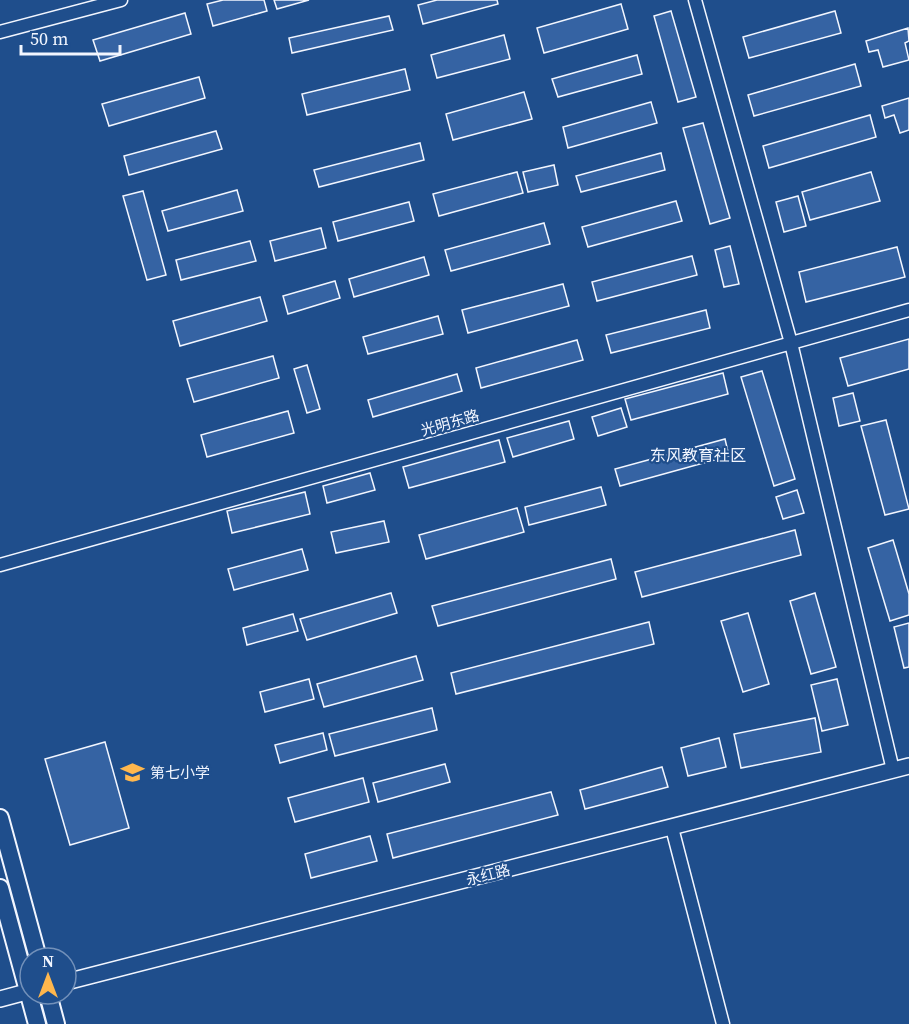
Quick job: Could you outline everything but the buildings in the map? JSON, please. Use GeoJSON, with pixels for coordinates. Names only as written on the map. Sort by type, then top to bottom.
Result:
{"type":"FeatureCollection","features":[{"type":"Feature","properties":{"kind":"main road"},"geometry":{"type":"LineString","coordinates":[[0,818],[35,946]]}},
{"type":"Feature","properties":{"kind":"main road"},"geometry":{"type":"LineString","coordinates":[[0,888],[18,952]]}},
{"type":"Feature","properties":{"kind":"main road"},"geometry":{"type":"LineString","coordinates":[[33,1006],[37,1024]]}},
{"type":"Feature","properties":{"kind":"main road"},"geometry":{"type":"LineString","coordinates":[[51,1006],[56,1024]]}},
{"type":"Feature","properties":{"kind":"street"},"geometry":{"type":"LineString","coordinates":[[0,32],[122,0]]}},
{"type":"Feature","properties":{"kind":"street"},"geometry":{"type":"LineString","coordinates":[[695,0],[792,343],[893,770]]}},
{"type":"Feature","properties":{"kind":"street","name":"光明东路"},"geometry":{"type":"LineString","coordinates":[[0,565],[909,310]]}},
{"type":"Feature","properties":{"kind":"street","name":"永红路"},"geometry":{"type":"LineString","coordinates":[[78,979],[909,766]]}},
{"type":"Feature","properties":{"kind":"street"},"geometry":{"type":"LineString","coordinates":[[672,828],[723,1024]]}},
{"type":"Feature","properties":{"kind":"street"},"geometry":{"type":"LineString","coordinates":[[0,999],[18,994]]}},
{"type":"Feature","properties":{"kind":"place","name":"第七小学"},"geometry":{"type":"Point","coordinates":[132,773]}},
{"type":"Feature","properties":{"kind":"district","name":"东风教育社区"},"geometry":{"type":"Point","coordinates":[698,455]}}]}
